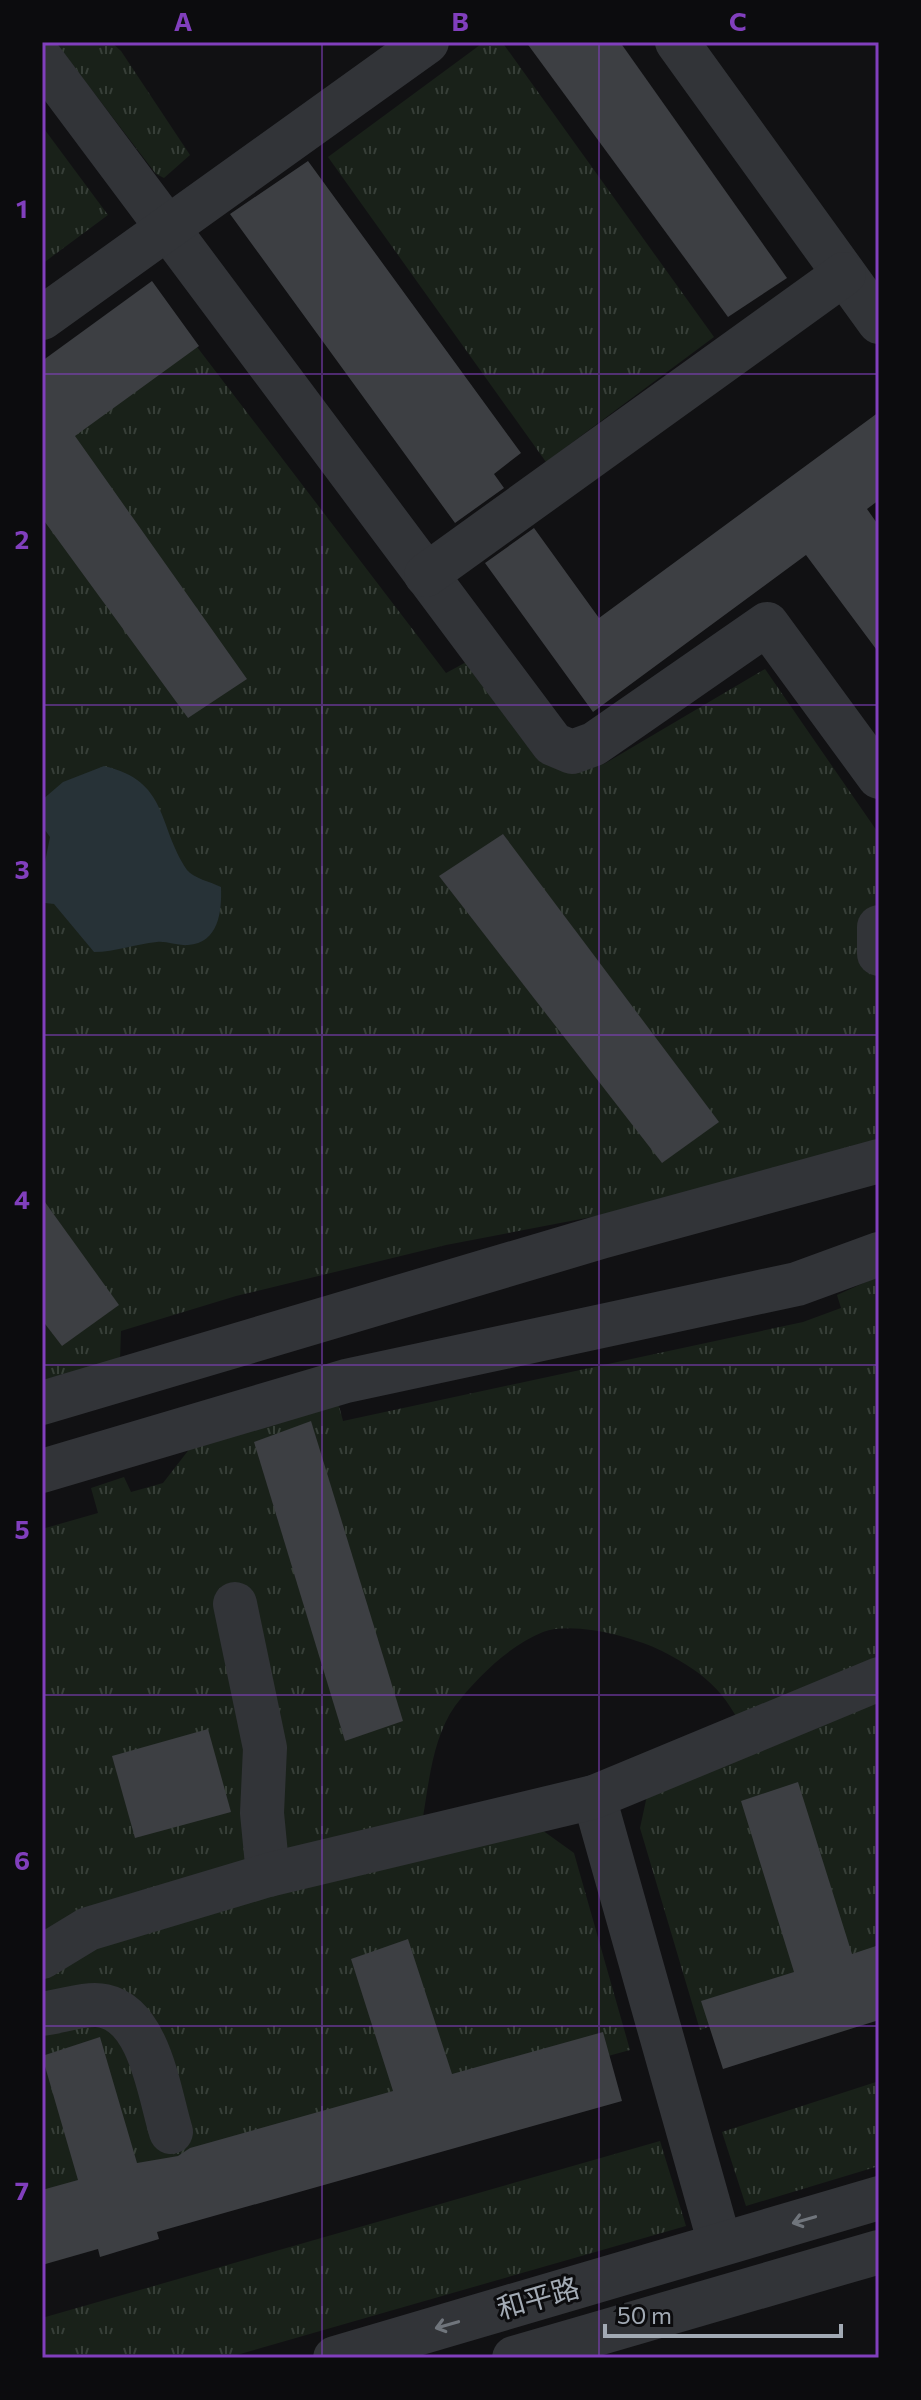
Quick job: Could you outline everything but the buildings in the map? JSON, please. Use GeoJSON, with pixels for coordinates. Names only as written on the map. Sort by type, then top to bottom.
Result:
{"type":"FeatureCollection","features":[{"type":"Feature","properties":{"kind":"street"},"geometry":{"type":"LineString","coordinates":[[42,318],[427,42]]}},
{"type":"Feature","properties":{"kind":"street"},"geometry":{"type":"LineString","coordinates":[[677,42],[879,322]]}},
{"type":"Feature","properties":{"kind":"street"},"geometry":{"type":"LineString","coordinates":[[42,60],[553,744],[572,752],[594,744],[767,624],[879,777]]}},
{"type":"Feature","properties":{"kind":"street"},"geometry":{"type":"LineString","coordinates":[[426,575],[844,274]]}},
{"type":"Feature","properties":{"kind":"street"},"geometry":{"type":"LineString","coordinates":[[879,927],[879,954]]}},
{"type":"Feature","properties":{"kind":"street"},"geometry":{"type":"LineString","coordinates":[[42,1403],[601,1237],[879,1161]]}},
{"type":"Feature","properties":{"kind":"street"},"geometry":{"type":"LineString","coordinates":[[42,1471],[346,1381],[797,1284],[879,1254]]}},
{"type":"Feature","properties":{"kind":"street"},"geometry":{"type":"LineString","coordinates":[[235,1604],[265,1748],[262,1813],[268,1875]]}},
{"type":"Feature","properties":{"kind":"street"},"geometry":{"type":"LineString","coordinates":[[42,1957],[88,1929],[268,1875],[594,1797],[879,1679]]}},
{"type":"Feature","properties":{"kind":"street"},"geometry":{"type":"LineString","coordinates":[[594,1797],[720,2244]]}},
{"type":"Feature","properties":{"kind":"street"},"geometry":{"type":"LineString","coordinates":[[42,2014],[101,2005],[125,2015],[144,2044],[171,2132]]}},
{"type":"Feature","properties":{"kind":"street","name":"和平路"},"geometry":{"type":"LineString","coordinates":[[335,2358],[879,2198]]}},
{"type":"Feature","properties":{"kind":"street","name":"和平路"},"geometry":{"type":"LineString","coordinates":[[514,2358],[879,2252]]}},
{"type":"Feature","properties":{"kind":"green space"},"geometry":{"type":"Polygon","coordinates":[[[55,42],[111,42],[121,51],[190,155],[164,178],[156,174],[55,42]]]}},
{"type":"Feature","properties":{"kind":"green space"},"geometry":{"type":"Polygon","coordinates":[[[484,42],[502,42],[714,337],[546,462],[328,157],[484,42]]]}},
{"type":"Feature","properties":{"kind":"green space"},"geometry":{"type":"Polygon","coordinates":[[[42,126],[108,215],[42,264],[42,126]]]}},
{"type":"Feature","properties":{"kind":"green space"},"geometry":{"type":"Polygon","coordinates":[[[194,343],[446,673],[470,660],[569,772],[604,764],[765,669],[879,834],[879,1140],[649,1206],[446,1245],[236,1296],[121,1331],[120,1360],[42,1380],[42,451],[194,343]]]}},
{"type":"Feature","properties":{"kind":"green space"},"geometry":{"type":"Polygon","coordinates":[[[879,1276],[879,1966],[700,2030],[640,1828],[648,1791],[750,1746],[734,1713],[716,1689],[693,1669],[662,1651],[620,1636],[587,1629],[543,1632],[494,1663],[455,1706],[437,1745],[423,1817],[535,1825],[574,1853],[630,2050],[42,2212],[42,1529],[98,1513],[91,1488],[124,1477],[131,1492],[163,1483],[201,1434],[337,1398],[343,1421],[803,1322],[841,1308],[837,1295],[879,1276]]]}},
{"type":"Feature","properties":{"kind":"green space"},"geometry":{"type":"Polygon","coordinates":[[[879,2081],[879,2166],[746,2206],[722,2132],[879,2081]]]}},
{"type":"Feature","properties":{"kind":"green space"},"geometry":{"type":"Polygon","coordinates":[[[660,2141],[686,2226],[226,2358],[42,2358],[42,2318],[660,2141]]]}},
{"type":"Feature","properties":{"kind":"shaded area"},"geometry":{"type":"Polygon","coordinates":[[[104,766],[140,782],[159,807],[187,870],[221,887],[221,906],[216,924],[212,932],[198,943],[157,942],[94,952],[54,904],[45,903],[42,877],[50,837],[42,826],[42,800],[63,782],[104,766]]]}}]}
